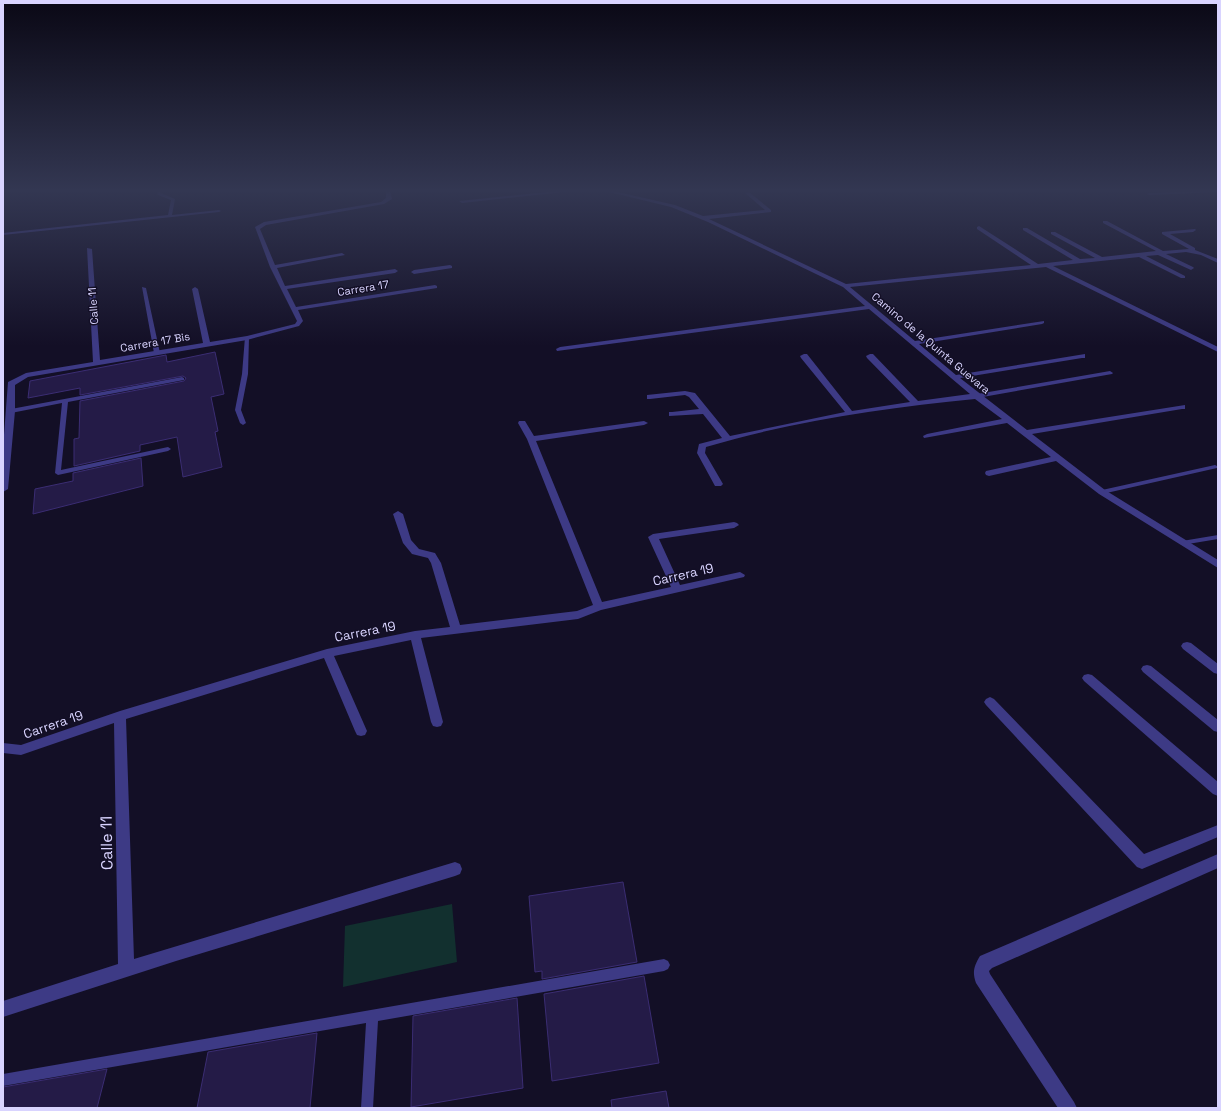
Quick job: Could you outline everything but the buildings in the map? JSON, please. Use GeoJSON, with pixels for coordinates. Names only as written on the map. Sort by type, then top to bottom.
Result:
{"type":"FeatureCollection","features":[{"type":"Feature","properties":{"kind":"street"},"geometry":{"type":"LineString","coordinates":[[263,242],[273,267],[294,309]]}},
{"type":"Feature","properties":{"kind":"street","name":"Camino de la Quinta Guevara"},"geometry":{"type":"LineString","coordinates":[[752,242],[845,286],[977,396],[1102,492],[1218,565]]}},
{"type":"Feature","properties":{"kind":"street"},"geometry":{"type":"LineString","coordinates":[[1000,242],[1037,266]]}},
{"type":"Feature","properties":{"kind":"street"},"geometry":{"type":"LineString","coordinates":[[1046,242],[1079,262]]}},
{"type":"Feature","properties":{"kind":"street"},"geometry":{"type":"LineString","coordinates":[[1069,242],[1101,259]]}},
{"type":"Feature","properties":{"kind":"street"},"geometry":{"type":"LineString","coordinates":[[1141,242],[1192,268]]}},
{"type":"Feature","properties":{"kind":"street"},"geometry":{"type":"LineString","coordinates":[[1179,242],[1194,251],[1218,261]]}},
{"type":"Feature","properties":{"kind":"street","name":"Calle 11"},"geometry":{"type":"LineString","coordinates":[[89,249],[97,363]]}},
{"type":"Feature","properties":{"kind":"street"},"geometry":{"type":"LineString","coordinates":[[845,286],[1140,255],[1194,251]]}},
{"type":"Feature","properties":{"kind":"street"},"geometry":{"type":"LineString","coordinates":[[273,267],[342,255]]}},
{"type":"Feature","properties":{"kind":"street"},"geometry":{"type":"LineString","coordinates":[[1140,255],[1184,277]]}},
{"type":"Feature","properties":{"kind":"street"},"geometry":{"type":"LineString","coordinates":[[1047,265],[1218,350]]}},
{"type":"Feature","properties":{"kind":"street"},"geometry":{"type":"LineString","coordinates":[[415,278],[450,268]]}},
{"type":"Feature","properties":{"kind":"street"},"geometry":{"type":"LineString","coordinates":[[283,288],[395,271]]}},
{"type":"Feature","properties":{"kind":"street","name":"Carrera 17"},"geometry":{"type":"LineString","coordinates":[[294,309],[415,278],[435,287]]}},
{"type":"Feature","properties":{"kind":"street"},"geometry":{"type":"LineString","coordinates":[[196,289],[207,344]]}},
{"type":"Feature","properties":{"kind":"street"},"geometry":{"type":"LineString","coordinates":[[560,349],[871,307]]}},
{"type":"Feature","properties":{"kind":"street","name":"Carrera 17 Bis"},"geometry":{"type":"LineString","coordinates":[[12,407],[11,384],[26,375],[247,338],[297,326],[300,321],[294,309]]}},
{"type":"Feature","properties":{"kind":"street"},"geometry":{"type":"LineString","coordinates":[[914,343],[1042,322]]}},
{"type":"Feature","properties":{"kind":"street"},"geometry":{"type":"LineString","coordinates":[[804,356],[850,413]]}},
{"type":"Feature","properties":{"kind":"street"},"geometry":{"type":"LineString","coordinates":[[870,356],[915,402]]}},
{"type":"Feature","properties":{"kind":"street"},"geometry":{"type":"LineString","coordinates":[[955,377],[1082,356]]}},
{"type":"Feature","properties":{"kind":"street"},"geometry":{"type":"LineString","coordinates":[[650,397],[689,394],[706,411],[727,438]]}},
{"type":"Feature","properties":{"kind":"street"},"geometry":{"type":"LineString","coordinates":[[718,484],[701,453],[702,446],[727,438],[850,413],[915,402],[977,396]]}},
{"type":"Feature","properties":{"kind":"street"},"geometry":{"type":"LineString","coordinates":[[3,406],[12,407],[3,490]]}},
{"type":"Feature","properties":{"kind":"street"},"geometry":{"type":"LineString","coordinates":[[1026,433],[1182,407]]}},
{"type":"Feature","properties":{"kind":"street"},"geometry":{"type":"LineString","coordinates":[[672,414],[706,411]]}},
{"type":"Feature","properties":{"kind":"street"},"geometry":{"type":"LineString","coordinates":[[927,436],[1010,420]]}},
{"type":"Feature","properties":{"kind":"street"},"geometry":{"type":"LineString","coordinates":[[522,423],[531,439],[599,607]]}},
{"type":"Feature","properties":{"kind":"street"},"geometry":{"type":"LineString","coordinates":[[531,439],[644,423]]}},
{"type":"Feature","properties":{"kind":"street"},"geometry":{"type":"LineString","coordinates":[[989,473],[1057,458]]}},
{"type":"Feature","properties":{"kind":"street"},"geometry":{"type":"LineString","coordinates":[[398,514],[406,541],[416,552],[431,555],[436,563],[456,630]]}},
{"type":"Feature","properties":{"kind":"street"},"geometry":{"type":"LineString","coordinates":[[678,590],[652,538],[734,525]]}},
{"type":"Feature","properties":{"kind":"street","name":"Carrera 19"},"geometry":{"type":"LineString","coordinates":[[3,748],[21,750],[120,716],[327,653],[415,635],[578,615],[599,607],[740,575]]}},
{"type":"Feature","properties":{"kind":"street"},"geometry":{"type":"LineString","coordinates":[[415,635],[437,722]]}},
{"type":"Feature","properties":{"kind":"street"},"geometry":{"type":"LineString","coordinates":[[1187,646],[1218,670]]}},
{"type":"Feature","properties":{"kind":"street"},"geometry":{"type":"LineString","coordinates":[[327,653],[361,731]]}},
{"type":"Feature","properties":{"kind":"street"},"geometry":{"type":"LineString","coordinates":[[1146,669],[1218,727]]}},
{"type":"Feature","properties":{"kind":"street"},"geometry":{"type":"LineString","coordinates":[[1088,678],[1218,790]]}},
{"type":"Feature","properties":{"kind":"street"},"geometry":{"type":"LineString","coordinates":[[990,702],[1142,862],[1218,831]]}},
{"type":"Feature","properties":{"kind":"street","name":"Calle 11"},"geometry":{"type":"LineString","coordinates":[[120,716],[126,970]]}},
{"type":"Feature","properties":{"kind":"street"},"geometry":{"type":"LineString","coordinates":[[1068,1108],[982,977],[981,969],[986,962],[1218,861]]}},
{"type":"Feature","properties":{"kind":"street"},"geometry":{"type":"LineString","coordinates":[[3,1009],[455,869]]}},
{"type":"Feature","properties":{"kind":"lane"},"geometry":{"type":"LineString","coordinates":[[144,288],[157,353]]}},
{"type":"Feature","properties":{"kind":"lane"},"geometry":{"type":"LineString","coordinates":[[243,423],[238,410],[245,374],[247,338]]}},
{"type":"Feature","properties":{"kind":"lane"},"geometry":{"type":"LineString","coordinates":[[977,396],[1110,373]]}},
{"type":"Feature","properties":{"kind":"lane"},"geometry":{"type":"LineString","coordinates":[[12,407],[65,401],[182,378]]}},
{"type":"Feature","properties":{"kind":"lane"},"geometry":{"type":"LineString","coordinates":[[65,401],[58,473],[168,449]]}},
{"type":"Feature","properties":{"kind":"lane"},"geometry":{"type":"LineString","coordinates":[[1102,492],[1215,467]]}},
{"type":"Feature","properties":{"kind":"lane"},"geometry":{"type":"LineString","coordinates":[[1182,543],[1218,537]]}},
{"type":"Feature","properties":{"kind":"lane"},"geometry":{"type":"LineString","coordinates":[[3,1080],[664,965]]}},
{"type":"Feature","properties":{"kind":"lane"},"geometry":{"type":"LineString","coordinates":[[367,1108],[372,1016]]}},
{"type":"Feature","properties":{"kind":"green space"},"geometry":{"type":"Polygon","coordinates":[[[452,904],[457,962],[343,987],[345,926],[452,904]]]}}]}
